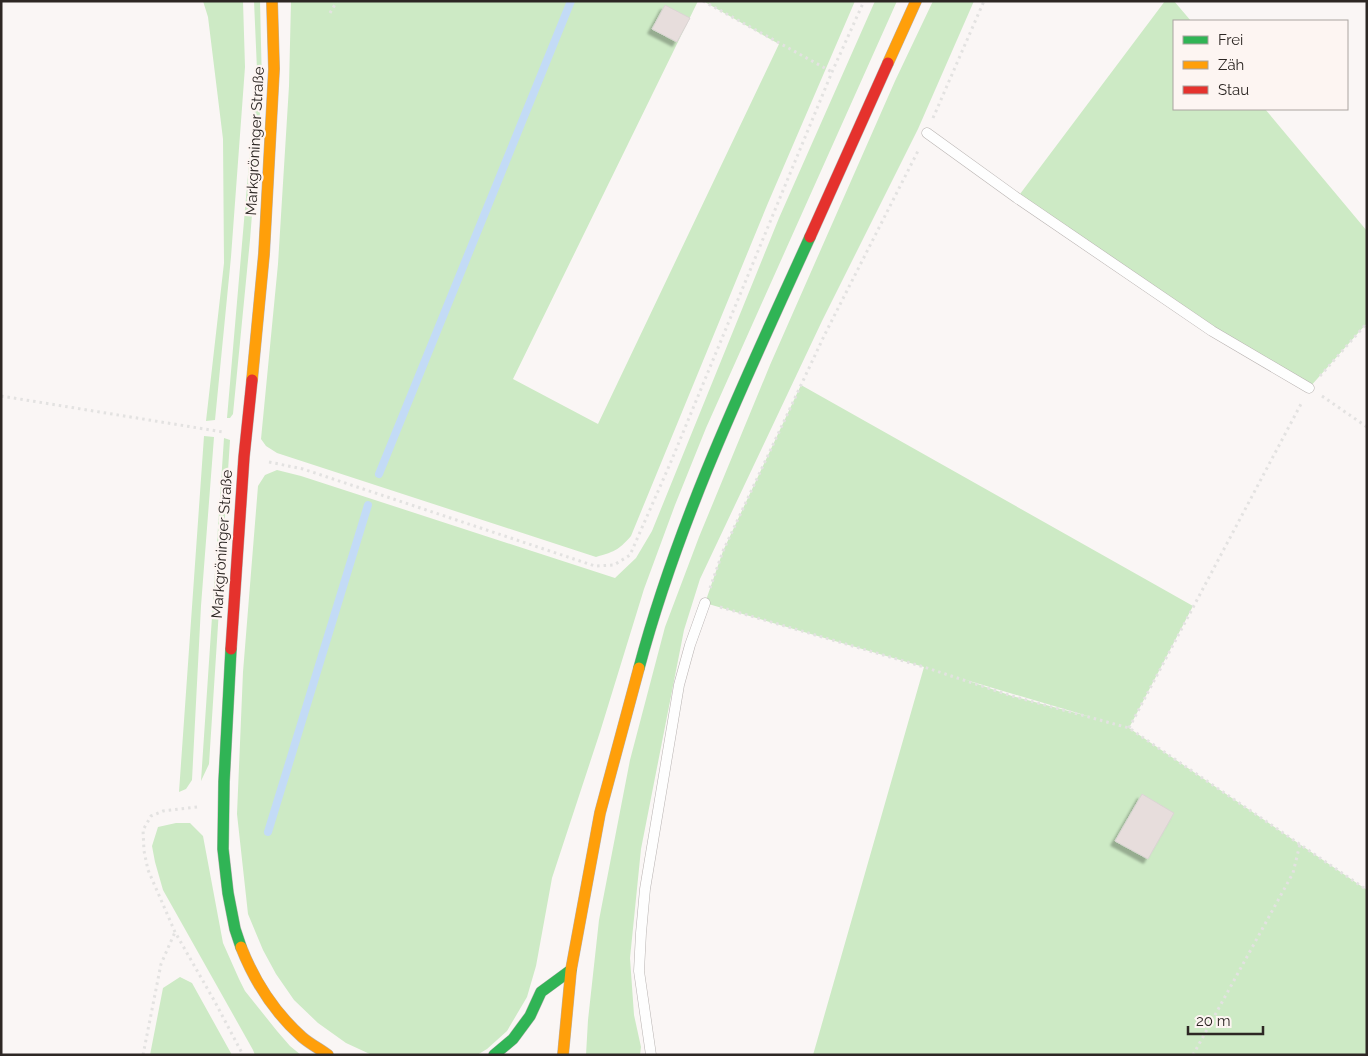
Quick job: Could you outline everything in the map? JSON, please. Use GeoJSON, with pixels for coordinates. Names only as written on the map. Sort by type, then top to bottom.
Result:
{"type":"FeatureCollection","features":[{"type":"Feature","properties":{"kind":"street","name":"Markgröninger Straße"},"geometry":{"type":"LineString","coordinates":[[272,1],[274,69],[264,254],[244,457],[231,635],[223,812],[223,861],[236,936],[251,971],[274,1005],[301,1036],[328,1055]]}},
{"type":"Feature","properties":{"kind":"street"},"geometry":{"type":"LineString","coordinates":[[563,1055],[571,970],[600,813],[646,640],[662,590],[691,507],[764,338],[916,1]]}},
{"type":"Feature","properties":{"kind":"street"},"geometry":{"type":"LineString","coordinates":[[494,1055],[513,1039],[530,1016],[542,992],[571,970]]}},
{"type":"Feature","properties":{"kind":"lane"},"geometry":{"type":"LineString","coordinates":[[927,133],[1017,198],[1212,331],[1309,388]]}},
{"type":"Feature","properties":{"kind":"lane"},"geometry":{"type":"LineString","coordinates":[[651,1055],[639,971],[640,934],[645,889],[679,685],[705,602]]}},
{"type":"Feature","properties":{"kind":"path"},"geometry":{"type":"LineString","coordinates":[[330,12],[338,1]]}},
{"type":"Feature","properties":{"kind":"path"},"geometry":{"type":"LineString","coordinates":[[703,1],[832,72]]}},
{"type":"Feature","properties":{"kind":"path"},"geometry":{"type":"LineString","coordinates":[[244,457],[303,468],[595,566],[614,565],[630,556],[832,72],[864,1]]}},
{"type":"Feature","properties":{"kind":"path"},"geometry":{"type":"LineString","coordinates":[[984,1],[927,133],[824,334],[723,551],[705,602],[924,667],[1012,696],[1129,728],[1367,890]]}},
{"type":"Feature","properties":{"kind":"path"},"geometry":{"type":"LineString","coordinates":[[1129,728],[1309,388],[1367,323]]}},
{"type":"Feature","properties":{"kind":"path"},"geometry":{"type":"LineString","coordinates":[[1309,388],[1367,426]]}},
{"type":"Feature","properties":{"kind":"path"},"geometry":{"type":"LineString","coordinates":[[1,396],[247,436]]}},
{"type":"Feature","properties":{"kind":"path"},"geometry":{"type":"LineString","coordinates":[[223,812],[195,807],[162,811],[151,816],[143,830],[144,851],[148,870],[174,932],[215,1002],[243,1055]]}},
{"type":"Feature","properties":{"kind":"path"},"geometry":{"type":"LineString","coordinates":[[1192,1055],[1293,873],[1300,844]]}},
{"type":"Feature","properties":{"kind":"path"},"geometry":{"type":"LineString","coordinates":[[143,1055],[161,964],[174,932]]}},
{"type":"Feature","properties":{"kind":"green space"},"geometry":{"type":"Polygon","coordinates":[[[203,1],[243,1],[245,67],[231,257],[215,420],[206,421],[224,263],[223,139],[208,17],[203,1]]]}},
{"type":"Feature","properties":{"kind":"green space"},"geometry":{"type":"Polygon","coordinates":[[[254,1],[260,1],[262,86],[250,240],[233,414],[230,418],[227,418],[257,70],[254,1]]]}},
{"type":"Feature","properties":{"kind":"green space"},"geometry":{"type":"Polygon","coordinates":[[[291,1],[698,1],[513,379],[598,424],[779,44],[703,1],[855,1],[768,203],[631,536],[615,550],[596,557],[277,453],[266,446],[261,439],[278,264],[289,86],[291,1]]]}},
{"type":"Feature","properties":{"kind":"green space"},"geometry":{"type":"Polygon","coordinates":[[[875,1],[897,1],[706,428],[644,589],[552,878],[536,966],[527,997],[507,1031],[487,1049],[477,1055],[372,1055],[346,1043],[318,1023],[294,1000],[276,974],[263,950],[248,914],[237,814],[243,672],[258,486],[265,475],[277,470],[301,476],[615,578],[636,558],[652,531],[779,218],[875,1]]]}},
{"type":"Feature","properties":{"kind":"green space"},"geometry":{"type":"Polygon","coordinates":[[[933,1],[974,1],[918,129],[822,321],[700,579],[684,630],[641,849],[630,958],[634,1015],[641,1047],[640,1055],[586,1055],[599,920],[630,760],[665,627],[699,537],[770,365],[895,81],[933,1]]]}},
{"type":"Feature","properties":{"kind":"green space"},"geometry":{"type":"Polygon","coordinates":[[[1165,1],[1174,1],[1190,20],[1173,20],[1173,110],[1266,110],[1367,231],[1367,323],[1309,388],[1212,331],[1017,198],[1165,1]]]}},
{"type":"Feature","properties":{"kind":"green space"},"geometry":{"type":"Polygon","coordinates":[[[801,385],[1193,606],[1129,728],[1367,890],[1367,1055],[813,1055],[924,667],[705,603],[723,551],[801,385]],[[966,680],[1012,696],[1091,717],[966,680]]]}},
{"type":"Feature","properties":{"kind":"green space"},"geometry":{"type":"Polygon","coordinates":[[[204,436],[214,437],[201,606],[192,780],[186,789],[179,792],[204,436]]]}},
{"type":"Feature","properties":{"kind":"green space"},"geometry":{"type":"Polygon","coordinates":[[[224,438],[230,440],[209,764],[201,781],[224,438]]]}},
{"type":"Feature","properties":{"kind":"green space"},"geometry":{"type":"Polygon","coordinates":[[[176,823],[190,823],[203,836],[223,943],[245,991],[290,1046],[301,1055],[255,1055],[163,890],[152,846],[158,827],[176,823]]]}},
{"type":"Feature","properties":{"kind":"green space"},"geometry":{"type":"Polygon","coordinates":[[[180,977],[192,983],[232,1055],[150,1055],[163,988],[180,977]]]}},
{"type":"Feature","properties":{"kind":"building"},"geometry":{"type":"Polygon","coordinates":[[[665,5],[690,18],[677,42],[652,29],[665,5]]]}},
{"type":"Feature","properties":{"kind":"building"},"geometry":{"type":"Polygon","coordinates":[[[1142,794],[1174,813],[1148,859],[1115,841],[1142,794]]]}},
{"type":"Feature","properties":{"kind":"waterway"},"geometry":{"type":"LineString","coordinates":[[379,474],[571,1]]}},
{"type":"Feature","properties":{"kind":"waterway"},"geometry":{"type":"LineString","coordinates":[[268,832],[368,505]]}},
{"type":"Feature","properties":{"kind":"traffic: fast"},"geometry":{"type":"LineString","coordinates":[[639,668],[655,612],[694,503],[738,396],[810,237]]}},
{"type":"Feature","properties":{"kind":"traffic: fast"},"geometry":{"type":"LineString","coordinates":[[231,649],[224,782],[223,849],[228,893],[235,929],[241,947]]}},
{"type":"Feature","properties":{"kind":"traffic: fast"},"geometry":{"type":"LineString","coordinates":[[494,1055],[513,1039],[530,1016],[541,992],[571,970]]}},
{"type":"Feature","properties":{"kind":"traffic: slow"},"geometry":{"type":"LineString","coordinates":[[252,380],[264,254],[274,69],[272,1]]}},
{"type":"Feature","properties":{"kind":"traffic: slow"},"geometry":{"type":"LineString","coordinates":[[888,63],[916,1]]}},
{"type":"Feature","properties":{"kind":"traffic: slow"},"geometry":{"type":"LineString","coordinates":[[563,1055],[571,970],[600,813],[639,668]]}},
{"type":"Feature","properties":{"kind":"traffic: slow"},"geometry":{"type":"LineString","coordinates":[[241,947],[252,972],[274,1007],[302,1037],[328,1055]]}},
{"type":"Feature","properties":{"kind":"traffic: jam"},"geometry":{"type":"LineString","coordinates":[[810,237],[888,63]]}},
{"type":"Feature","properties":{"kind":"traffic: jam"},"geometry":{"type":"LineString","coordinates":[[231,649],[244,457],[252,380]]}}]}
